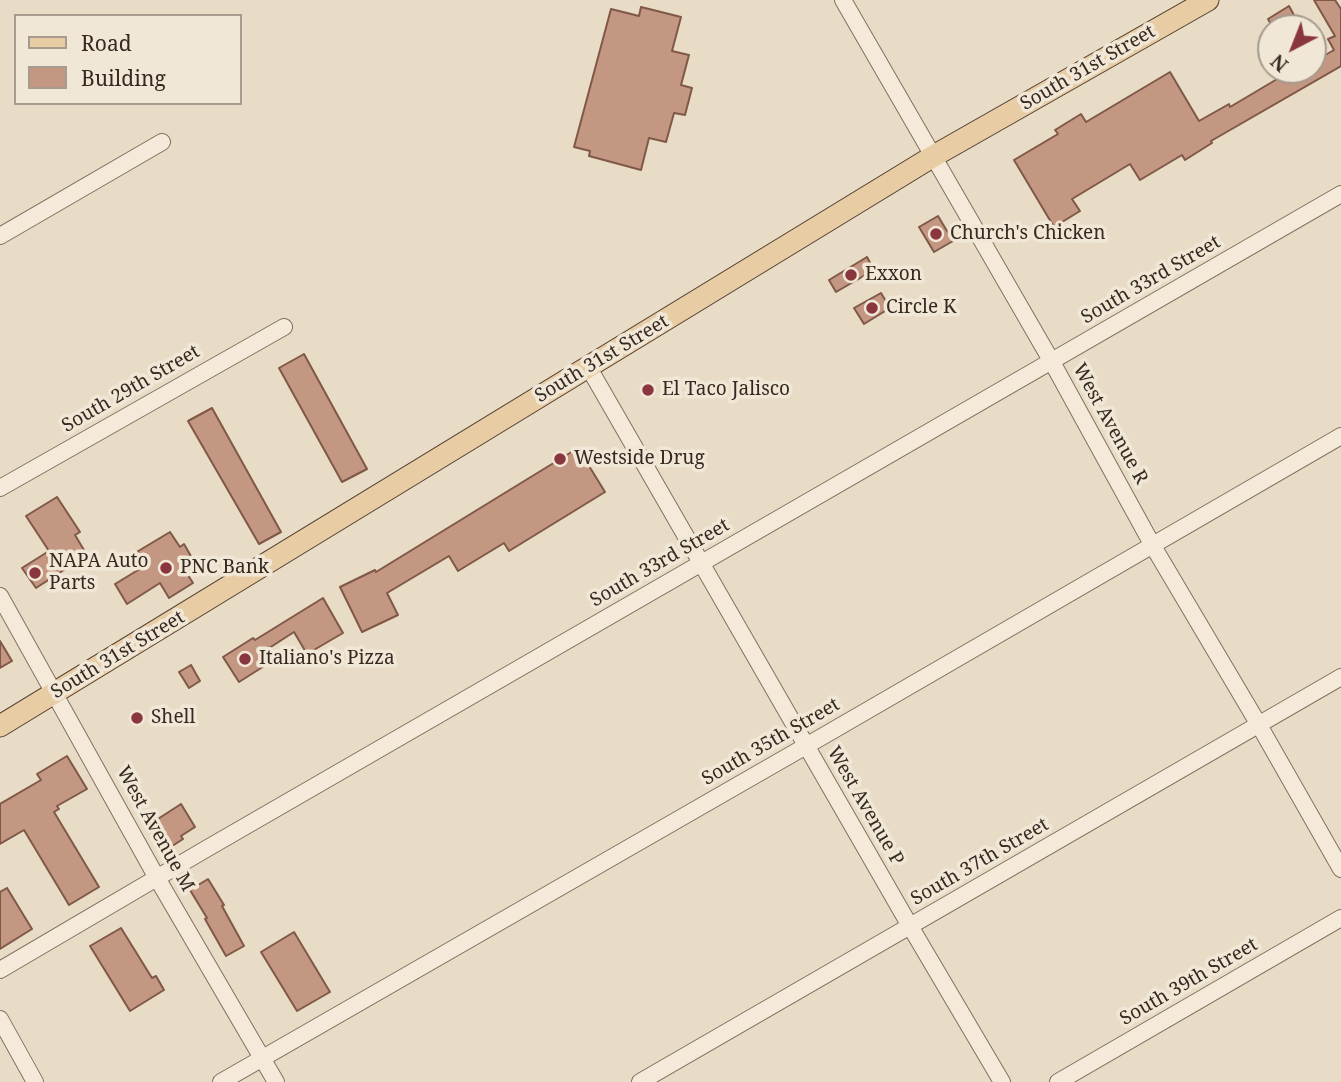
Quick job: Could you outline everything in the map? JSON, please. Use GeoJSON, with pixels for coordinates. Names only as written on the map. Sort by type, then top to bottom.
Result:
{"type":"FeatureCollection","features":[{"type":"Feature","properties":{"kind":"main road","name":"South 31st Street"},"geometry":{"type":"LineString","coordinates":[[0,726],[932,157],[1208,0]]}},
{"type":"Feature","properties":{"kind":"street","name":"West Avenue R"},"geometry":{"type":"LineString","coordinates":[[843,0],[1052,362],[1153,546],[1341,869]]}},
{"type":"Feature","properties":{"kind":"street"},"geometry":{"type":"LineString","coordinates":[[0,236],[162,142]]}},
{"type":"Feature","properties":{"kind":"street","name":"South 33rd Street"},"geometry":{"type":"LineString","coordinates":[[0,970],[1341,194]]}},
{"type":"Feature","properties":{"kind":"street","name":"South 29th Street"},"geometry":{"type":"LineString","coordinates":[[0,488],[284,327]]}},
{"type":"Feature","properties":{"kind":"street","name":"West Avenue P"},"geometry":{"type":"LineString","coordinates":[[589,368],[1002,1082]]}},
{"type":"Feature","properties":{"kind":"street","name":"South 35th Street"},"geometry":{"type":"LineString","coordinates":[[221,1082],[1341,436]]}},
{"type":"Feature","properties":{"kind":"street","name":"West Avenue M"},"geometry":{"type":"LineString","coordinates":[[0,596],[157,877],[276,1082]]}},
{"type":"Feature","properties":{"kind":"street","name":"South 37th Street"},"geometry":{"type":"LineString","coordinates":[[640,1082],[1341,677]]}},
{"type":"Feature","properties":{"kind":"street","name":"South 39th Street"},"geometry":{"type":"LineString","coordinates":[[1058,1082],[1341,918]]}},
{"type":"Feature","properties":{"kind":"street"},"geometry":{"type":"LineString","coordinates":[[0,1019],[35,1082]]}},
{"type":"Feature","properties":{"kind":"building"},"geometry":{"type":"Polygon","coordinates":[[[1314,0],[1335,0],[1341,9],[1341,66],[1327,74],[1327,54],[1334,50],[1328,39],[1335,36],[1327,22],[1327,14],[1322,14],[1314,0]]]}},
{"type":"Feature","properties":{"kind":"building"},"geometry":{"type":"Polygon","coordinates":[[[1289,6],[1293,14],[1276,14],[1289,6]]]}},
{"type":"Feature","properties":{"kind":"building"},"geometry":{"type":"Polygon","coordinates":[[[641,7],[681,17],[672,51],[689,55],[681,85],[692,88],[685,115],[674,113],[666,142],[649,138],[641,170],[589,156],[590,151],[574,147],[611,9],[639,16],[641,7]]]}},
{"type":"Feature","properties":{"kind":"building"},"geometry":{"type":"Polygon","coordinates":[[[1170,72],[1199,121],[1229,104],[1230,107],[1269,84],[1310,84],[1211,141],[1212,143],[1185,160],[1182,155],[1140,180],[1130,164],[1072,199],[1080,211],[1054,227],[1014,160],[1058,134],[1055,130],[1081,114],[1086,122],[1170,72]]]}},
{"type":"Feature","properties":{"kind":"building","name":"Church's Chicken"},"geometry":{"type":"Polygon","coordinates":[[[938,216],[953,241],[934,252],[919,227],[938,216]]]}},
{"type":"Feature","properties":{"kind":"building","name":"Exxon"},"geometry":{"type":"Polygon","coordinates":[[[867,257],[874,270],[836,292],[829,280],[867,257]]]}},
{"type":"Feature","properties":{"kind":"building","name":"Circle K"},"geometry":{"type":"Polygon","coordinates":[[[881,293],[890,308],[864,324],[854,308],[881,293]]]}},
{"type":"Feature","properties":{"kind":"building"},"geometry":{"type":"Polygon","coordinates":[[[304,354],[367,469],[342,482],[279,368],[304,354]]]}},
{"type":"Feature","properties":{"kind":"building"},"geometry":{"type":"Polygon","coordinates":[[[212,408],[281,532],[259,544],[188,421],[212,408]]]}},
{"type":"Feature","properties":{"kind":"building"},"geometry":{"type":"Polygon","coordinates":[[[578,448],[605,492],[509,551],[504,543],[458,571],[449,556],[387,593],[398,615],[362,632],[340,587],[375,570],[376,572],[578,448]]]}},
{"type":"Feature","properties":{"kind":"building"},"geometry":{"type":"Polygon","coordinates":[[[57,497],[80,532],[75,535],[87,555],[36,588],[22,568],[49,551],[26,516],[57,497]]]}},
{"type":"Feature","properties":{"kind":"building"},"geometry":{"type":"Polygon","coordinates":[[[170,532],[180,547],[184,544],[192,558],[187,561],[192,568],[186,572],[193,583],[169,598],[160,583],[127,604],[115,584],[143,567],[135,553],[170,532]]]}},
{"type":"Feature","properties":{"kind":"building"},"geometry":{"type":"Polygon","coordinates":[[[323,598],[343,633],[307,654],[294,632],[263,652],[269,663],[239,682],[223,657],[323,598]]]}},
{"type":"Feature","properties":{"kind":"building"},"geometry":{"type":"Polygon","coordinates":[[[0,641],[12,661],[0,668],[0,641]]]}},
{"type":"Feature","properties":{"kind":"building"},"geometry":{"type":"Polygon","coordinates":[[[191,665],[200,681],[189,688],[179,672],[191,665]]]}},
{"type":"Feature","properties":{"kind":"building"},"geometry":{"type":"Polygon","coordinates":[[[67,756],[87,789],[57,806],[59,809],[54,812],[99,887],[69,905],[24,830],[0,844],[0,804],[41,780],[37,774],[67,756]]]}},
{"type":"Feature","properties":{"kind":"building"},"geometry":{"type":"Polygon","coordinates":[[[181,804],[195,827],[163,852],[147,826],[181,804]]]}},
{"type":"Feature","properties":{"kind":"building"},"geometry":{"type":"Polygon","coordinates":[[[208,879],[244,946],[226,956],[190,890],[208,879]]]}},
{"type":"Feature","properties":{"kind":"building"},"geometry":{"type":"Polygon","coordinates":[[[7,888],[32,929],[0,949],[0,892],[7,888]]]}},
{"type":"Feature","properties":{"kind":"building"},"geometry":{"type":"Polygon","coordinates":[[[121,928],[152,978],[156,976],[164,990],[130,1011],[90,946],[121,928]]]}},
{"type":"Feature","properties":{"kind":"building"},"geometry":{"type":"Polygon","coordinates":[[[294,932],[330,992],[297,1011],[261,952],[294,932]]]}},
{"type":"Feature","properties":{"kind":"place","name":"Church's Chicken"},"geometry":{"type":"Point","coordinates":[936,234]}},
{"type":"Feature","properties":{"kind":"place","name":"Exxon"},"geometry":{"type":"Point","coordinates":[851,275]}},
{"type":"Feature","properties":{"kind":"place","name":"Circle K"},"geometry":{"type":"Point","coordinates":[872,308]}},
{"type":"Feature","properties":{"kind":"place","name":"El Taco Jalisco"},"geometry":{"type":"Point","coordinates":[648,390]}},
{"type":"Feature","properties":{"kind":"place","name":"Westside Drug"},"geometry":{"type":"Point","coordinates":[560,459]}},
{"type":"Feature","properties":{"kind":"place","name":"PNC Bank"},"geometry":{"type":"Point","coordinates":[166,568]}},
{"type":"Feature","properties":{"kind":"place","name":"NAPA Auto Parts"},"geometry":{"type":"Point","coordinates":[35,573]}},
{"type":"Feature","properties":{"kind":"place","name":"Italiano's Pizza"},"geometry":{"type":"Point","coordinates":[245,659]}},
{"type":"Feature","properties":{"kind":"place","name":"Shell"},"geometry":{"type":"Point","coordinates":[137,718]}}]}
